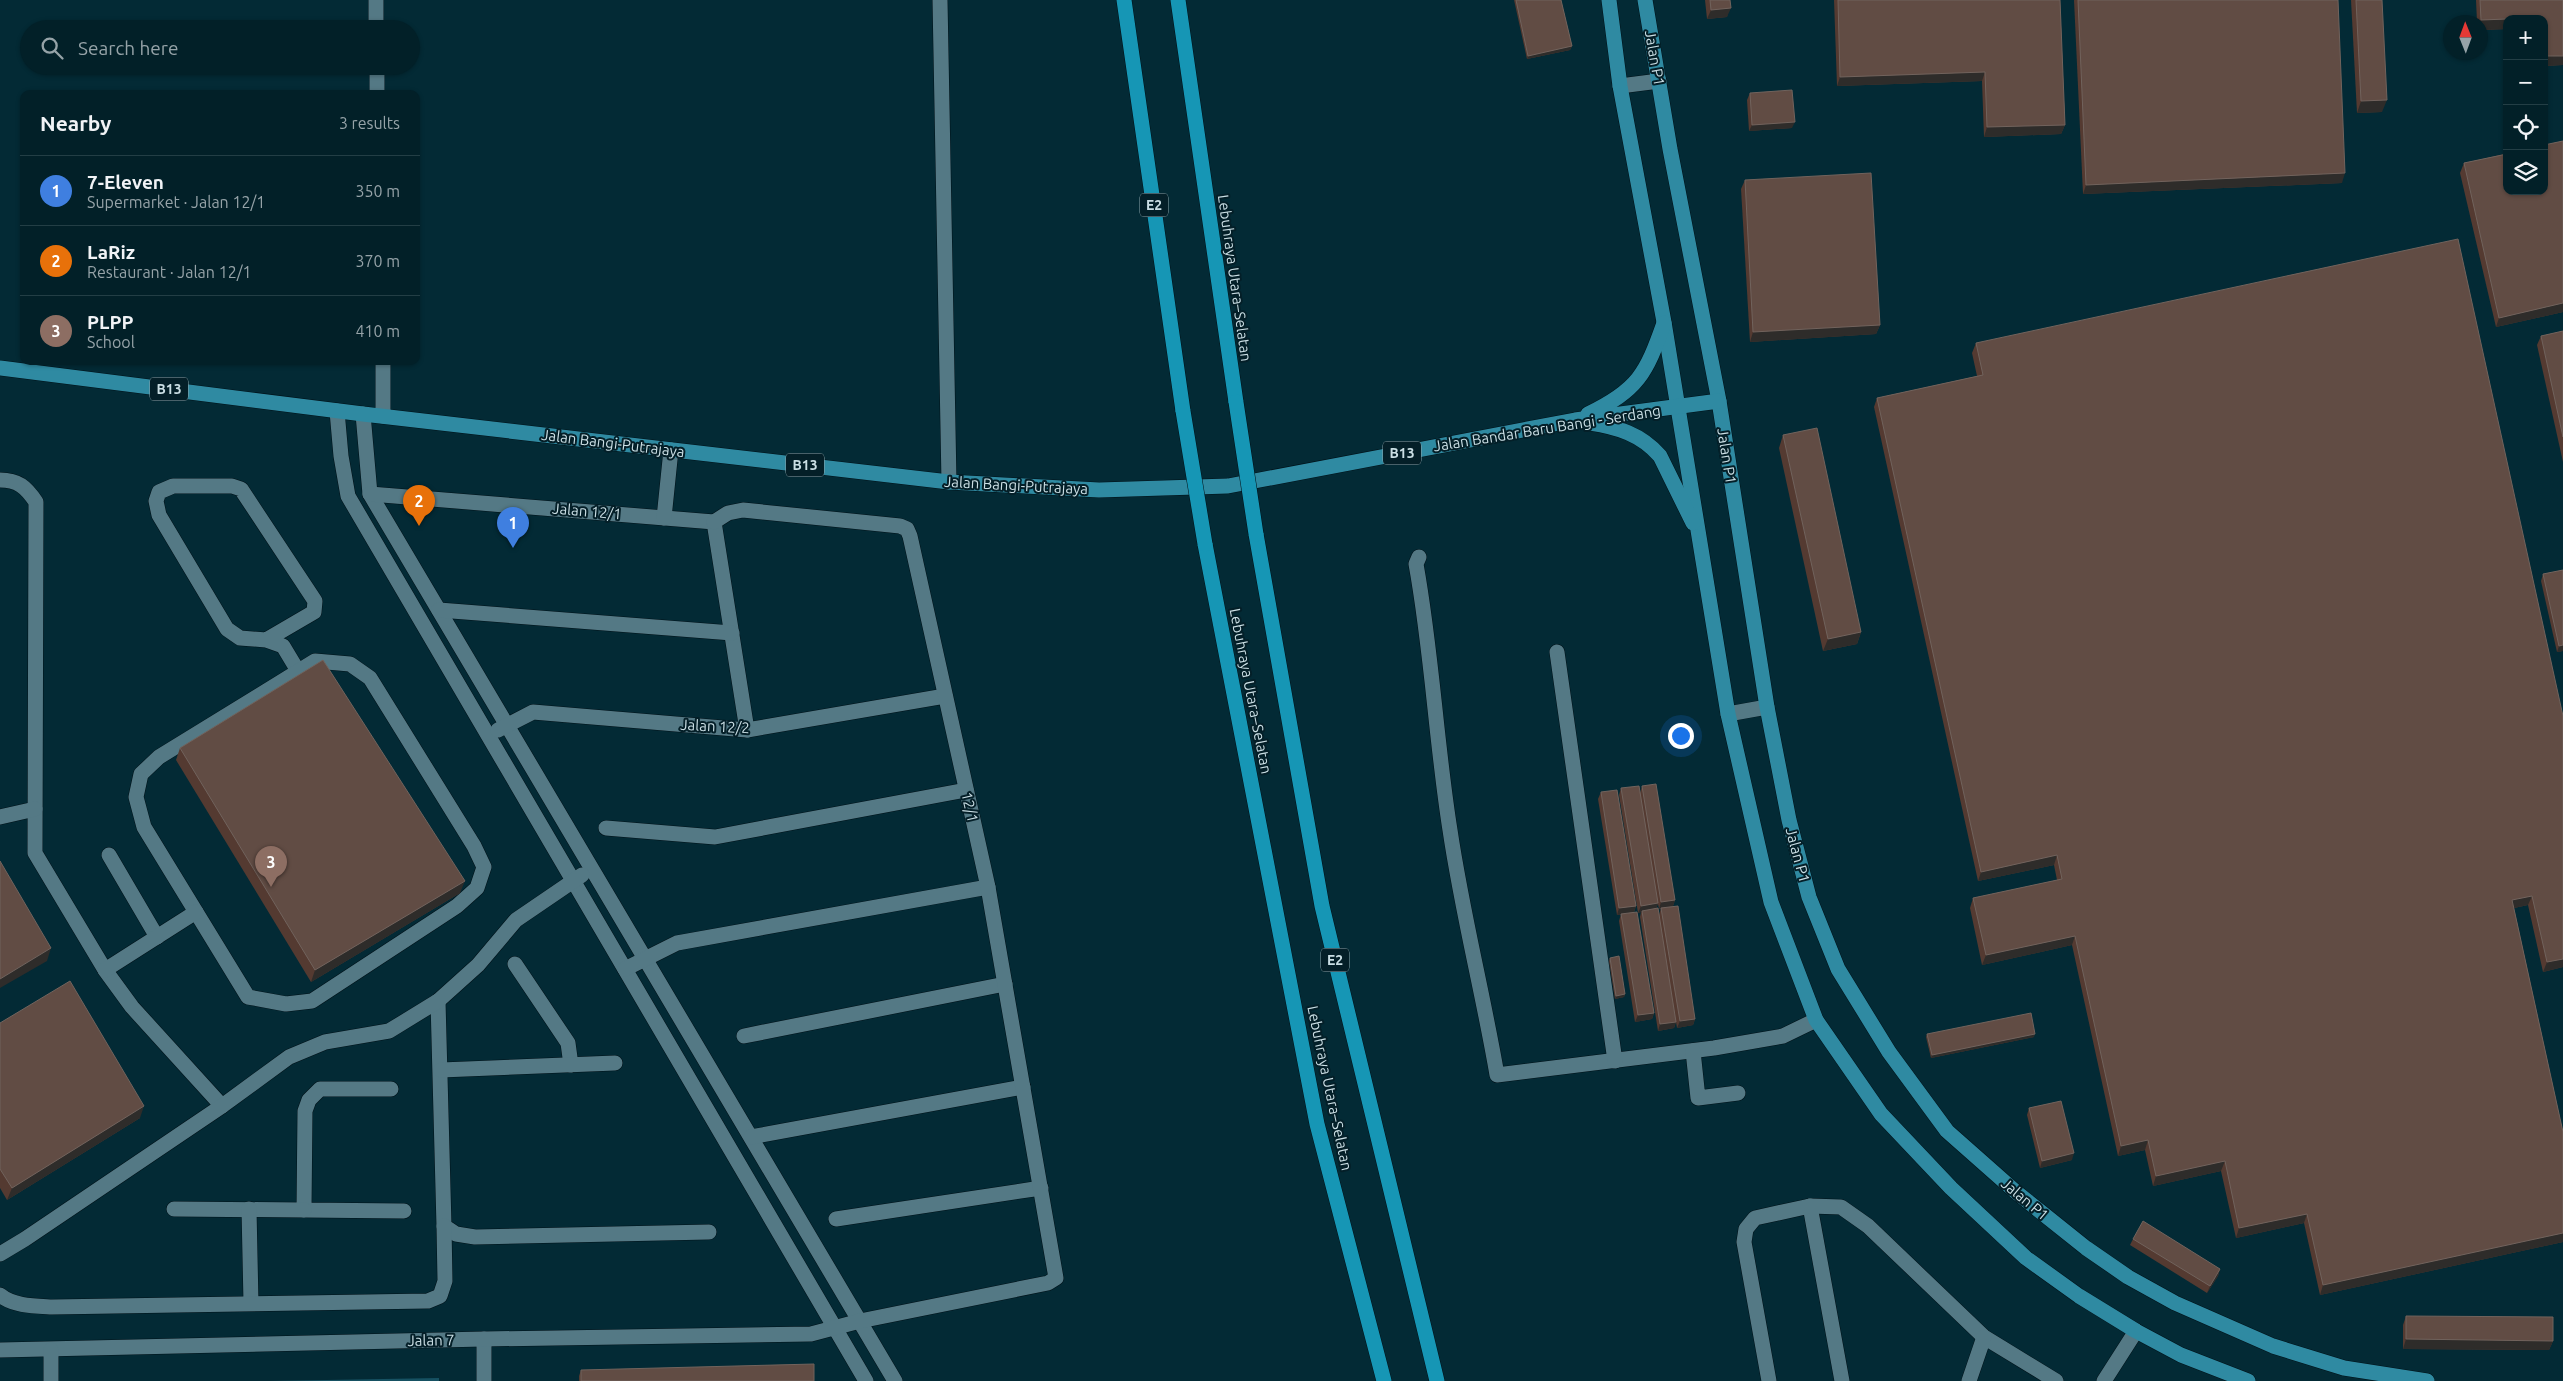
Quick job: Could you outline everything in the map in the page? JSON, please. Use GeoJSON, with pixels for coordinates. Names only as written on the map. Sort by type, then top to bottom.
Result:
{"type":"FeatureCollection","features":[{"type":"Feature","properties":{"kind":"highway","name":"Lebuhraya Utara–Selatan"},"geometry":{"type":"LineString","coordinates":[[1124,0],[1183,411],[1205,544],[1318,1124],[1384,1381]]}},
{"type":"Feature","properties":{"kind":"highway","name":"Lebuhraya Utara–Selatan"},"geometry":{"type":"LineString","coordinates":[[1178,0],[1256,534],[1322,906],[1436,1381]]}},
{"type":"Feature","properties":{"kind":"main road"},"geometry":{"type":"LineString","coordinates":[[1609,0],[1620,86],[1664,322],[1701,537],[1728,714],[1771,902],[1816,1020],[1880,1114],[1951,1188],[2026,1258],[2079,1296],[2136,1331],[2181,1355],[2248,1381]]}},
{"type":"Feature","properties":{"kind":"main road","name":"Jalan P1"},"geometry":{"type":"LineString","coordinates":[[1645,0],[1719,401],[1767,707],[1789,820],[1810,897],[1838,969],[1888,1052],[1947,1131],[2016,1192],[2086,1248],[2128,1277],[2174,1303],[2273,1346],[2344,1368],[2427,1381]]}},
{"type":"Feature","properties":{"kind":"main road"},"geometry":{"type":"LineString","coordinates":[[1575,420],[1615,401],[1642,375],[1650,362],[1664,322]]}},
{"type":"Feature","properties":{"kind":"main road","name":"Jalan Bangi-Putrajaya"},"geometry":{"type":"LineString","coordinates":[[0,368],[337,411],[949,482],[1099,490],[1228,486]]}},
{"type":"Feature","properties":{"kind":"main road","name":"Jalan Bandar Baru Bangi - Serdang"},"geometry":{"type":"LineString","coordinates":[[1228,486],[1575,420],[1719,401]]}},
{"type":"Feature","properties":{"kind":"main road"},"geometry":{"type":"LineString","coordinates":[[1575,420],[1632,433],[1652,447],[1660,456],[1701,537]]}},
{"type":"Feature","properties":{"kind":"street"},"geometry":{"type":"LineString","coordinates":[[376,0],[376,20]]}},
{"type":"Feature","properties":{"kind":"street"},"geometry":{"type":"LineString","coordinates":[[940,0],[949,482]]}},
{"type":"Feature","properties":{"kind":"street"},"geometry":{"type":"LineString","coordinates":[[377,75],[377,90]]}},
{"type":"Feature","properties":{"kind":"street"},"geometry":{"type":"LineString","coordinates":[[1620,86],[1659,81]]}},
{"type":"Feature","properties":{"kind":"street"},"geometry":{"type":"LineString","coordinates":[[382,365],[384,416]]}},
{"type":"Feature","properties":{"kind":"street"},"geometry":{"type":"LineString","coordinates":[[337,411],[341,456],[348,496],[866,1381]]}},
{"type":"Feature","properties":{"kind":"street"},"geometry":{"type":"LineString","coordinates":[[363,414],[370,494],[895,1381]]}},
{"type":"Feature","properties":{"kind":"street"},"geometry":{"type":"LineString","coordinates":[[664,518],[671,450]]}},
{"type":"Feature","properties":{"kind":"street"},"geometry":{"type":"LineString","coordinates":[[0,480],[11,480],[26,487],[36,502],[35,853],[105,970],[132,1007],[222,1106]]}},
{"type":"Feature","properties":{"kind":"street"},"geometry":{"type":"LineString","coordinates":[[266,640],[314,612],[315,602],[241,489],[232,486],[173,486],[159,492],[156,501],[159,515],[227,629],[240,638],[266,640],[283,646],[298,671]]}},
{"type":"Feature","properties":{"kind":"street","name":"Jalan 12/1"},"geometry":{"type":"LineString","coordinates":[[370,494],[714,522]]}},
{"type":"Feature","properties":{"kind":"street","name":"12/1"},"geometry":{"type":"LineString","coordinates":[[714,522],[728,513],[743,510],[900,526],[907,529],[988,887],[1041,1188]]}},
{"type":"Feature","properties":{"kind":"street"},"geometry":{"type":"LineString","coordinates":[[714,522],[747,730]]}},
{"type":"Feature","properties":{"kind":"street"},"geometry":{"type":"LineString","coordinates":[[1419,557],[1416,564],[1424,606],[1450,829],[1498,1075],[1693,1052],[1783,1036],[1816,1020]]}},
{"type":"Feature","properties":{"kind":"street"},"geometry":{"type":"LineString","coordinates":[[439,610],[732,633]]}},
{"type":"Feature","properties":{"kind":"street"},"geometry":{"type":"LineString","coordinates":[[1557,652],[1615,1061]]}},
{"type":"Feature","properties":{"kind":"street"},"geometry":{"type":"LineString","coordinates":[[315,661],[350,664],[370,678],[474,846],[484,866],[477,888],[457,906],[312,1001],[286,1004],[248,997],[144,827],[136,797],[141,774],[159,757],[298,671],[315,661]]}},
{"type":"Feature","properties":{"kind":"street","name":"Jalan 12/2"},"geometry":{"type":"LineString","coordinates":[[488,736],[533,712],[747,730],[945,696]]}},
{"type":"Feature","properties":{"kind":"street"},"geometry":{"type":"LineString","coordinates":[[1728,714],[1767,707]]}},
{"type":"Feature","properties":{"kind":"street"},"geometry":{"type":"LineString","coordinates":[[606,828],[715,837],[966,790]]}},
{"type":"Feature","properties":{"kind":"street"},"geometry":{"type":"LineString","coordinates":[[0,817],[35,809]]}},
{"type":"Feature","properties":{"kind":"street"},"geometry":{"type":"LineString","coordinates":[[109,855],[157,936]]}},
{"type":"Feature","properties":{"kind":"street"},"geometry":{"type":"LineString","coordinates":[[0,1254],[222,1106],[289,1057],[325,1042],[388,1031],[438,1001],[478,965],[516,920],[592,868]]}},
{"type":"Feature","properties":{"kind":"street"},"geometry":{"type":"LineString","coordinates":[[625,969],[677,943],[988,887]]}},
{"type":"Feature","properties":{"kind":"street"},"geometry":{"type":"LineString","coordinates":[[105,970],[196,912]]}},
{"type":"Feature","properties":{"kind":"street"},"geometry":{"type":"LineString","coordinates":[[515,964],[568,1043],[571,1065]]}},
{"type":"Feature","properties":{"kind":"street"},"geometry":{"type":"LineString","coordinates":[[744,1036],[1005,984]]}},
{"type":"Feature","properties":{"kind":"street"},"geometry":{"type":"LineString","coordinates":[[0,1294],[6,1300],[30,1305],[52,1306],[428,1301],[440,1296],[445,1281],[438,1001]]}},
{"type":"Feature","properties":{"kind":"street"},"geometry":{"type":"LineString","coordinates":[[1693,1052],[1698,1098],[1738,1093]]}},
{"type":"Feature","properties":{"kind":"street"},"geometry":{"type":"LineString","coordinates":[[441,1070],[615,1064]]}},
{"type":"Feature","properties":{"kind":"street"},"geometry":{"type":"LineString","coordinates":[[751,1138],[1023,1087]]}},
{"type":"Feature","properties":{"kind":"street"},"geometry":{"type":"LineString","coordinates":[[304,1210],[305,1111],[309,1100],[320,1089],[391,1089]]}},
{"type":"Feature","properties":{"kind":"street"},"geometry":{"type":"LineString","coordinates":[[836,1219],[1041,1188]]}},
{"type":"Feature","properties":{"kind":"street","name":"Jalan 7"},"geometry":{"type":"LineString","coordinates":[[0,1350],[811,1334],[860,1321],[1048,1283],[1056,1278],[1041,1188]]}},
{"type":"Feature","properties":{"kind":"street"},"geometry":{"type":"LineString","coordinates":[[1810,1206],[1842,1381]]}},
{"type":"Feature","properties":{"kind":"street"},"geometry":{"type":"LineString","coordinates":[[1769,1381],[1744,1242],[1746,1229],[1755,1218],[1810,1206],[1842,1207],[1868,1226],[1984,1338],[2056,1381]]}},
{"type":"Feature","properties":{"kind":"street"},"geometry":{"type":"LineString","coordinates":[[174,1209],[404,1211]]}},
{"type":"Feature","properties":{"kind":"street"},"geometry":{"type":"LineString","coordinates":[[249,1209],[251,1303]]}},
{"type":"Feature","properties":{"kind":"street"},"geometry":{"type":"LineString","coordinates":[[444,1226],[456,1234],[475,1237],[709,1232]]}},
{"type":"Feature","properties":{"kind":"street"},"geometry":{"type":"LineString","coordinates":[[2104,1381],[2136,1331]]}},
{"type":"Feature","properties":{"kind":"street"},"geometry":{"type":"LineString","coordinates":[[1969,1381],[1984,1338]]}},
{"type":"Feature","properties":{"kind":"street"},"geometry":{"type":"LineString","coordinates":[[484,1339],[484,1381]]}},
{"type":"Feature","properties":{"kind":"street"},"geometry":{"type":"LineString","coordinates":[[50,1350],[51,1381]]}},
{"type":"Feature","properties":{"kind":"shaded area"},"geometry":{"type":"Polygon","coordinates":[[[439,1378],[439,1381],[269,1381],[439,1378]]]}},
{"type":"Feature","properties":{"kind":"building"},"geometry":{"type":"Polygon","coordinates":[[[1516,0],[1561,0],[1572,46],[1528,56],[1516,0]]]}},
{"type":"Feature","properties":{"kind":"building"},"geometry":{"type":"Polygon","coordinates":[[[1710,0],[1730,0],[1731,8],[1711,10],[1710,0]]]}},
{"type":"Feature","properties":{"kind":"building"},"geometry":{"type":"Polygon","coordinates":[[[1838,0],[2060,0],[2065,125],[1987,127],[1985,72],[1840,77],[1838,0]]]}},
{"type":"Feature","properties":{"kind":"building"},"geometry":{"type":"Polygon","coordinates":[[[2078,0],[2338,0],[2345,173],[2086,185],[2078,0]]]}},
{"type":"Feature","properties":{"kind":"building"},"geometry":{"type":"Polygon","coordinates":[[[2356,0],[2382,0],[2387,100],[2361,101],[2356,0]]]}},
{"type":"Feature","properties":{"kind":"building"},"geometry":{"type":"Polygon","coordinates":[[[2480,0],[2563,0],[2563,56],[2548,56],[2548,15],[2503,15],[2503,19],[2488,20],[2488,15],[2481,15],[2480,0]]]}},
{"type":"Feature","properties":{"kind":"building"},"geometry":{"type":"Polygon","coordinates":[[[1792,90],[1795,122],[1752,125],[1750,93],[1792,90]]]}},
{"type":"Feature","properties":{"kind":"building"},"geometry":{"type":"Polygon","coordinates":[[[2563,141],[2563,303],[2499,318],[2464,163],[2503,155],[2503,195],[2548,195],[2548,144],[2563,141]]]}},
{"type":"Feature","properties":{"kind":"building"},"geometry":{"type":"Polygon","coordinates":[[[1871,173],[1880,325],[1753,332],[1745,180],[1871,173]]]}},
{"type":"Feature","properties":{"kind":"building"},"geometry":{"type":"Polygon","coordinates":[[[2458,239],[2563,716],[2563,959],[2547,962],[2532,896],[2512,900],[2563,1132],[2563,1233],[2323,1285],[2307,1214],[2239,1228],[2225,1161],[2156,1176],[2148,1140],[2121,1146],[2075,936],[1986,955],[1973,898],[2062,879],[2057,855],[1981,872],[1877,398],[1983,375],[1976,343],[2458,239]]]}},
{"type":"Feature","properties":{"kind":"building"},"geometry":{"type":"Polygon","coordinates":[[[2563,331],[2563,437],[2541,336],[2563,331]]]}},
{"type":"Feature","properties":{"kind":"building"},"geometry":{"type":"Polygon","coordinates":[[[1817,428],[1861,632],[1828,639],[1783,435],[1817,428]]]}},
{"type":"Feature","properties":{"kind":"building"},"geometry":{"type":"Polygon","coordinates":[[[2563,570],[2563,645],[2559,646],[2543,574],[2563,570]]]}},
{"type":"Feature","properties":{"kind":"building"},"geometry":{"type":"Polygon","coordinates":[[[323,660],[465,881],[315,970],[180,748],[323,660]]]}},
{"type":"Feature","properties":{"kind":"building"},"geometry":{"type":"Polygon","coordinates":[[[1656,784],[1675,900],[1661,902],[1642,786],[1656,784]]]}},
{"type":"Feature","properties":{"kind":"building"},"geometry":{"type":"Polygon","coordinates":[[[1639,786],[1658,903],[1641,906],[1621,788],[1639,786]]]}},
{"type":"Feature","properties":{"kind":"building"},"geometry":{"type":"Polygon","coordinates":[[[1617,790],[1636,906],[1619,908],[1601,792],[1617,790]]]}},
{"type":"Feature","properties":{"kind":"building"},"geometry":{"type":"Polygon","coordinates":[[[0,861],[51,948],[0,979],[0,861]]]}},
{"type":"Feature","properties":{"kind":"building"},"geometry":{"type":"Polygon","coordinates":[[[1678,906],[1695,1019],[1680,1021],[1661,908],[1678,906]]]}},
{"type":"Feature","properties":{"kind":"building"},"geometry":{"type":"Polygon","coordinates":[[[1658,908],[1676,1022],[1660,1024],[1642,911],[1658,908]]]}},
{"type":"Feature","properties":{"kind":"building"},"geometry":{"type":"Polygon","coordinates":[[[1637,912],[1654,1013],[1638,1015],[1621,914],[1637,912]]]}},
{"type":"Feature","properties":{"kind":"building"},"geometry":{"type":"Polygon","coordinates":[[[1619,956],[1625,994],[1616,996],[1610,958],[1619,956]]]}},
{"type":"Feature","properties":{"kind":"building"},"geometry":{"type":"Polygon","coordinates":[[[70,981],[144,1106],[12,1188],[0,1169],[0,1023],[70,981]]]}},
{"type":"Feature","properties":{"kind":"building"},"geometry":{"type":"Polygon","coordinates":[[[2031,1013],[2035,1034],[1932,1055],[1927,1034],[2031,1013]]]}},
{"type":"Feature","properties":{"kind":"building"},"geometry":{"type":"Polygon","coordinates":[[[2061,1101],[2074,1153],[2042,1161],[2029,1108],[2061,1101]]]}},
{"type":"Feature","properties":{"kind":"building"},"geometry":{"type":"Polygon","coordinates":[[[2143,1221],[2220,1269],[2210,1286],[2133,1239],[2143,1221]]]}},
{"type":"Feature","properties":{"kind":"building"},"geometry":{"type":"Polygon","coordinates":[[[2406,1316],[2553,1317],[2553,1341],[2406,1339],[2406,1316]]]}},
{"type":"Feature","properties":{"kind":"building"},"geometry":{"type":"Polygon","coordinates":[[[814,1364],[814,1381],[581,1381],[581,1370],[814,1364]]]}},
{"type":"Feature","properties":{"kind":"place","name":"LaRiz"},"geometry":{"type":"Point","coordinates":[419,526]}},
{"type":"Feature","properties":{"kind":"place","name":"7-Eleven"},"geometry":{"type":"Point","coordinates":[513,548]}},
{"type":"Feature","properties":{"kind":"place","name":"PLPP"},"geometry":{"type":"Point","coordinates":[271,887]}}]}
